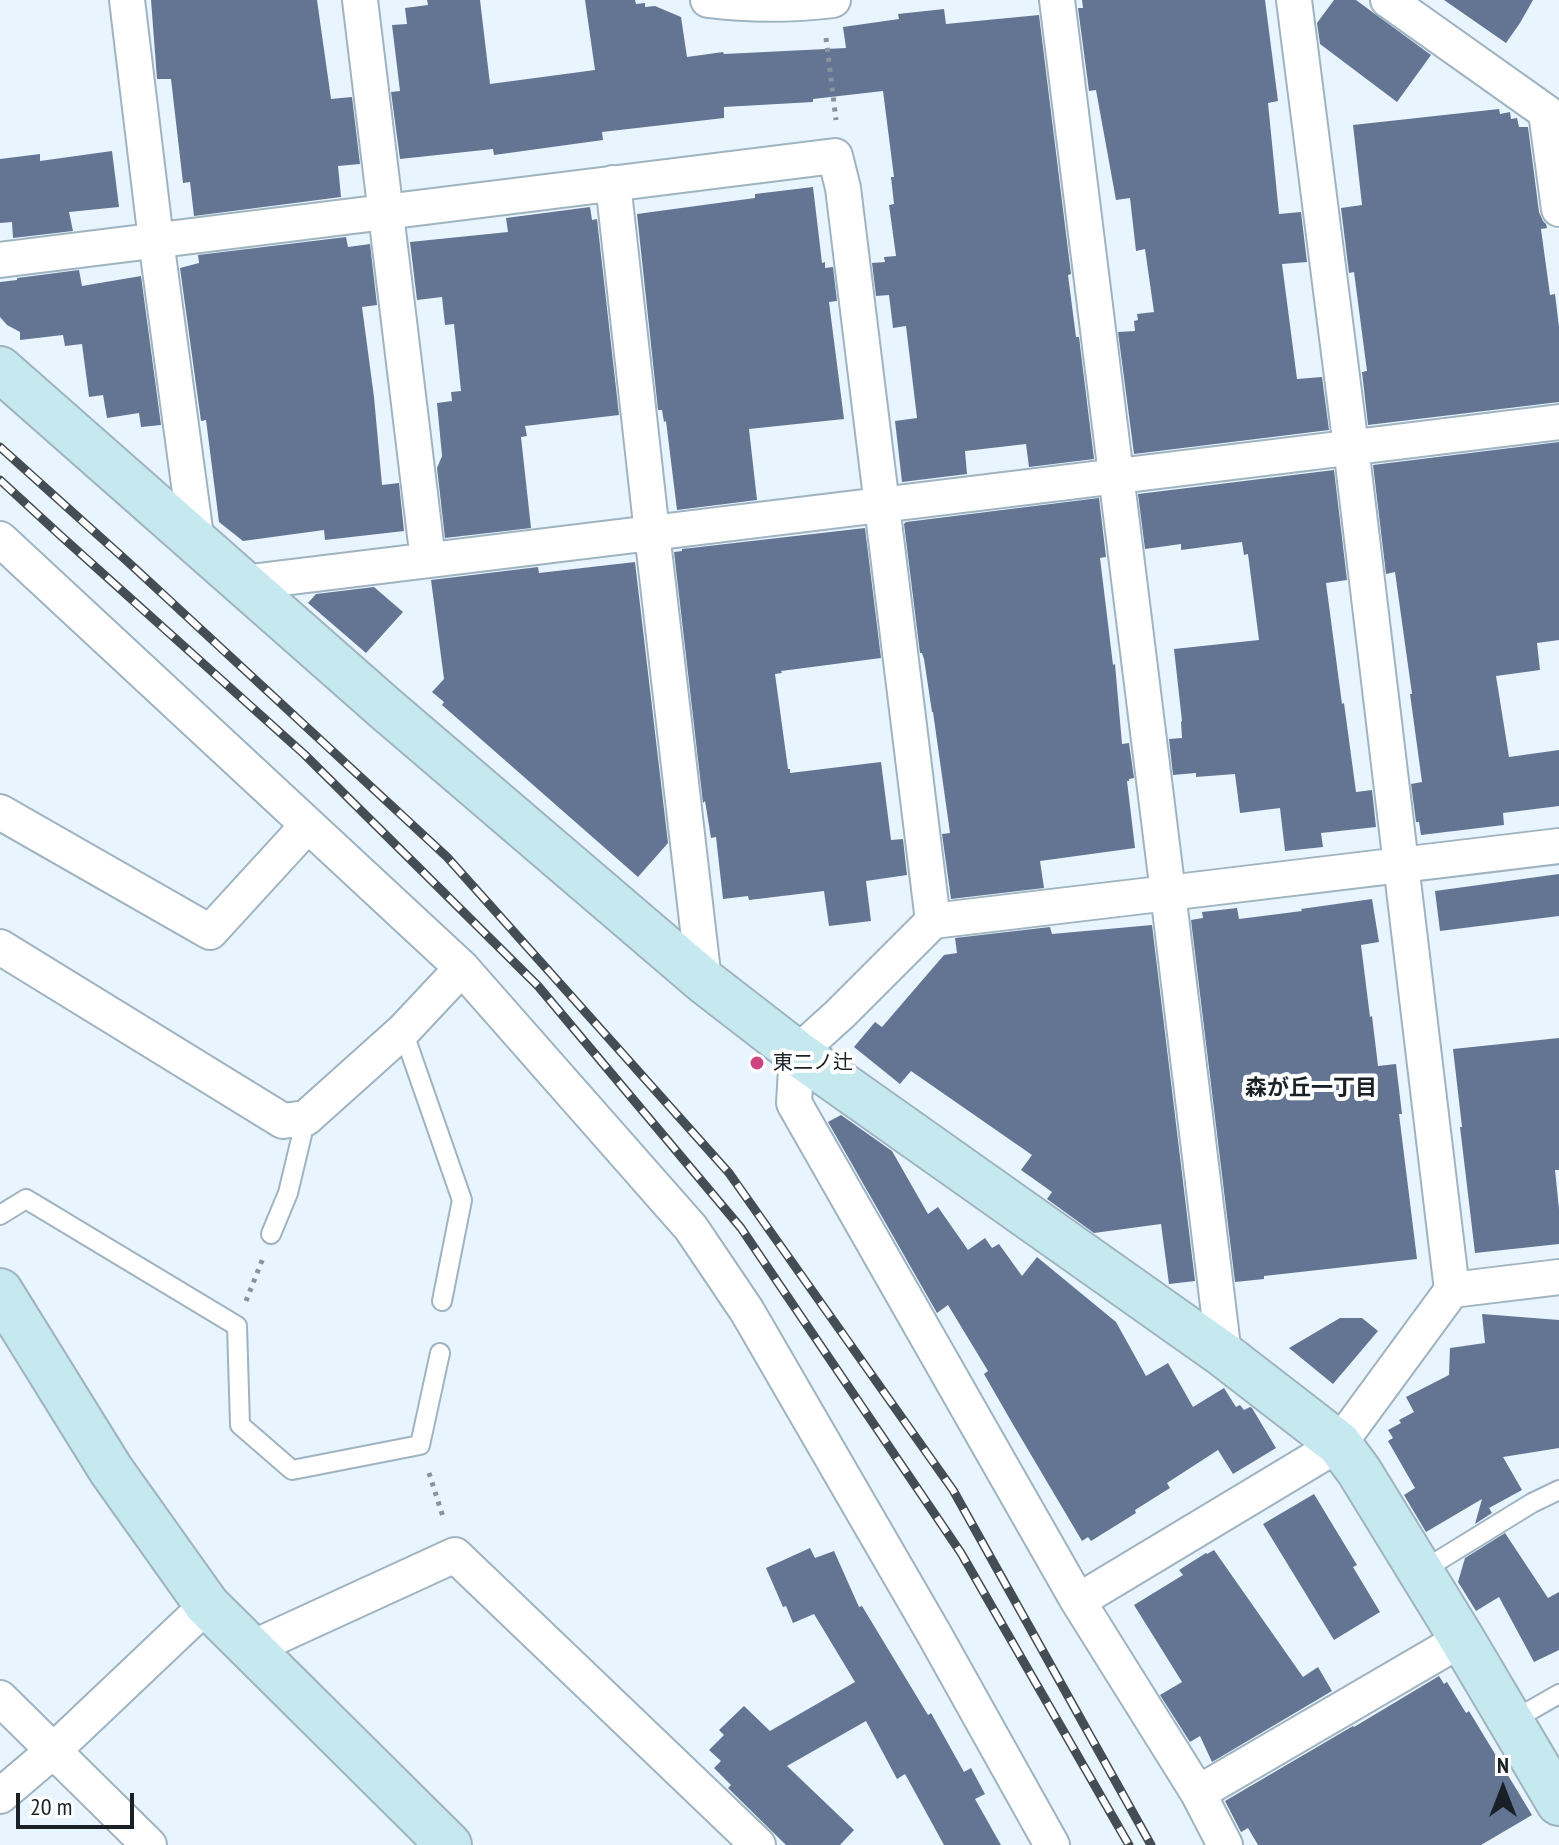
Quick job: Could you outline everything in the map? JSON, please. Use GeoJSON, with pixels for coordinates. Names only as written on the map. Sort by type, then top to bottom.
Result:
{"type":"FeatureCollection","features":[{"type":"Feature","properties":{"kind":"street"},"geometry":{"type":"LineString","coordinates":[[127,0],[197,544]]}},
{"type":"Feature","properties":{"kind":"street"},"geometry":{"type":"LineString","coordinates":[[360,0],[428,560]]}},
{"type":"Feature","properties":{"kind":"street"},"geometry":{"type":"LineString","coordinates":[[708,0],[788,4],[825,0]]}},
{"type":"Feature","properties":{"kind":"street"},"geometry":{"type":"LineString","coordinates":[[1057,0],[1224,1355]]}},
{"type":"Feature","properties":{"kind":"street"},"geometry":{"type":"LineString","coordinates":[[1078,1601],[1339,1444],[1452,1290],[1294,0]]}},
{"type":"Feature","properties":{"kind":"street"},"geometry":{"type":"LineString","coordinates":[[1388,0],[1546,112],[1559,209]]}},
{"type":"Feature","properties":{"kind":"street"},"geometry":{"type":"LineString","coordinates":[[0,260],[835,156],[843,188],[933,921]]}},
{"type":"Feature","properties":{"kind":"street"},"geometry":{"type":"LineString","coordinates":[[613,183],[704,981]]}},
{"type":"Feature","properties":{"kind":"street"},"geometry":{"type":"LineString","coordinates":[[0,369],[386,709],[704,981],[797,1053],[1224,1355],[1339,1444],[1359,1471],[1462,1639],[1559,1803]]}},
{"type":"Feature","properties":{"kind":"street"},"geometry":{"type":"LineString","coordinates":[[242,583],[1559,422]]}},
{"type":"Feature","properties":{"kind":"street"},"geometry":{"type":"LineString","coordinates":[[4,548],[462,968],[691,1228],[747,1311],[1052,1845]]}},
{"type":"Feature","properties":{"kind":"street"},"geometry":{"type":"LineString","coordinates":[[0,812],[210,932],[308,825]]}},
{"type":"Feature","properties":{"kind":"street"},"geometry":{"type":"LineString","coordinates":[[1225,1845],[1198,1793],[1078,1601],[794,1103],[797,1053],[933,921],[1559,846]]}},
{"type":"Feature","properties":{"kind":"street"},"geometry":{"type":"LineString","coordinates":[[0,947],[283,1121],[306,1118],[403,1031],[462,968]]}},
{"type":"Feature","properties":{"kind":"street"},"geometry":{"type":"LineString","coordinates":[[1452,1290],[1559,1277]]}},
{"type":"Feature","properties":{"kind":"street"},"geometry":{"type":"LineString","coordinates":[[0,1291],[111,1470],[207,1605],[449,1845]]}},
{"type":"Feature","properties":{"kind":"street"},"geometry":{"type":"LineString","coordinates":[[252,1648],[455,1555],[740,1839]]}},
{"type":"Feature","properties":{"kind":"street"},"geometry":{"type":"LineString","coordinates":[[0,1796],[53,1751],[207,1605]]}},
{"type":"Feature","properties":{"kind":"street"},"geometry":{"type":"LineString","coordinates":[[1198,1793],[1462,1639]]}},
{"type":"Feature","properties":{"kind":"street"},"geometry":{"type":"LineString","coordinates":[[0,1698],[149,1845]]}},
{"type":"Feature","properties":{"kind":"lane"},"geometry":{"type":"LineString","coordinates":[[403,1031],[462,1200],[442,1301]]}},
{"type":"Feature","properties":{"kind":"lane"},"geometry":{"type":"LineString","coordinates":[[271,1234],[288,1193],[306,1118]]}},
{"type":"Feature","properties":{"kind":"lane"},"geometry":{"type":"LineString","coordinates":[[0,1215],[26,1199],[237,1326],[240,1425],[292,1470],[420,1445],[440,1353]]}},
{"type":"Feature","properties":{"kind":"lane"},"geometry":{"type":"LineString","coordinates":[[1420,1572],[1532,1503],[1559,1490]]}},
{"type":"Feature","properties":{"kind":"lane"},"geometry":{"type":"LineString","coordinates":[[1510,1722],[1559,1694]]}},
{"type":"Feature","properties":{"kind":"path"},"geometry":{"type":"LineString","coordinates":[[825,0],[839,144],[835,156]]}},
{"type":"Feature","properties":{"kind":"path"},"geometry":{"type":"LineString","coordinates":[[237,1326],[271,1234]]}},
{"type":"Feature","properties":{"kind":"path"},"geometry":{"type":"LineString","coordinates":[[420,1445],[455,1555]]}},
{"type":"Feature","properties":{"kind":"building"},"geometry":{"type":"Polygon","coordinates":[[[151,0],[317,0],[331,99],[352,97],[360,164],[338,166],[341,197],[194,216],[190,182],[183,183],[171,79],[157,79],[151,0]]]}},
{"type":"Feature","properties":{"kind":"building"},"geometry":{"type":"Polygon","coordinates":[[[427,0],[480,0],[490,84],[595,70],[585,0],[635,0],[636,4],[645,3],[645,7],[655,6],[681,17],[687,57],[723,52],[846,48],[843,27],[899,19],[898,14],[944,9],[946,24],[1039,15],[1071,274],[1068,275],[1094,459],[1029,467],[1026,444],[965,451],[967,474],[902,482],[895,421],[917,418],[906,326],[893,328],[889,295],[876,296],[872,263],[885,262],[884,257],[896,256],[889,205],[894,204],[891,177],[894,177],[883,91],[813,99],[813,102],[724,107],[724,118],[602,132],[603,140],[494,155],[493,149],[400,159],[391,92],[400,91],[392,25],[407,24],[405,8],[428,5],[427,0]]]}},
{"type":"Feature","properties":{"kind":"building"},"geometry":{"type":"Polygon","coordinates":[[[1082,0],[1265,0],[1278,101],[1268,103],[1279,214],[1301,212],[1307,262],[1282,264],[1297,379],[1322,377],[1329,430],[1134,454],[1118,332],[1135,331],[1137,314],[1154,312],[1145,249],[1136,251],[1130,198],[1116,200],[1096,90],[1089,91],[1078,8],[1083,8],[1082,0]]]}},
{"type":"Feature","properties":{"kind":"building"},"geometry":{"type":"Polygon","coordinates":[[[1334,0],[1356,0],[1431,55],[1397,102],[1320,44],[1317,23],[1334,0]]]}},
{"type":"Feature","properties":{"kind":"building"},"geometry":{"type":"Polygon","coordinates":[[[1444,0],[1533,0],[1506,43],[1444,0]]]}},
{"type":"Feature","properties":{"kind":"building"},"geometry":{"type":"Polygon","coordinates":[[[1499,109],[1500,114],[1510,112],[1511,119],[1517,118],[1519,127],[1528,127],[1539,212],[1547,228],[1541,229],[1550,295],[1555,294],[1559,327],[1559,402],[1368,425],[1362,372],[1367,371],[1354,272],[1349,273],[1341,208],[1362,205],[1353,125],[1499,109]]]}},
{"type":"Feature","properties":{"kind":"building"},"geometry":{"type":"Polygon","coordinates":[[[112,151],[119,207],[69,212],[73,231],[13,238],[12,222],[0,223],[0,159],[40,154],[40,161],[112,151]]]}},
{"type":"Feature","properties":{"kind":"building"},"geometry":{"type":"Polygon","coordinates":[[[813,187],[822,263],[825,262],[825,268],[833,267],[837,301],[829,302],[844,419],[749,429],[757,500],[677,510],[666,421],[662,410],[658,410],[637,214],[813,187]]]}},
{"type":"Feature","properties":{"kind":"building"},"geometry":{"type":"Polygon","coordinates":[[[590,207],[592,220],[597,219],[619,415],[525,426],[527,436],[521,437],[531,528],[445,538],[437,468],[442,456],[437,403],[452,401],[451,392],[461,391],[454,324],[445,325],[442,297],[417,300],[410,242],[508,232],[506,218],[590,207]]]}},
{"type":"Feature","properties":{"kind":"building"},"geometry":{"type":"Polygon","coordinates":[[[346,237],[348,247],[370,244],[377,305],[362,307],[382,485],[399,483],[404,531],[325,540],[324,530],[243,541],[219,522],[206,420],[201,421],[180,268],[199,263],[198,255],[346,237]]]}},
{"type":"Feature","properties":{"kind":"building"},"geometry":{"type":"Polygon","coordinates":[[[79,270],[82,286],[141,276],[161,425],[141,427],[139,413],[107,418],[103,395],[89,397],[82,344],[65,346],[63,335],[20,340],[20,332],[0,317],[0,282],[79,270]]]}},
{"type":"Feature","properties":{"kind":"building"},"geometry":{"type":"Polygon","coordinates":[[[1559,442],[1559,640],[1537,643],[1540,670],[1496,676],[1509,757],[1559,750],[1559,806],[1503,813],[1504,825],[1421,835],[1419,822],[1416,822],[1411,784],[1422,782],[1412,694],[1395,572],[1386,574],[1373,465],[1559,442]]]}},
{"type":"Feature","properties":{"kind":"building"},"geometry":{"type":"Polygon","coordinates":[[[1334,470],[1347,580],[1326,583],[1356,792],[1372,790],[1376,827],[1321,833],[1323,847],[1285,851],[1280,808],[1240,813],[1235,774],[1173,775],[1169,739],[1182,738],[1174,649],[1259,640],[1248,554],[1244,555],[1242,542],[1181,550],[1181,544],[1145,549],[1138,494],[1334,470]]]}},
{"type":"Feature","properties":{"kind":"building"},"geometry":{"type":"Polygon","coordinates":[[[1099,498],[1106,557],[1100,558],[1115,664],[1122,744],[1129,743],[1134,778],[1127,781],[1135,848],[1040,861],[1044,888],[951,899],[942,834],[950,833],[933,712],[924,659],[920,653],[904,524],[1099,498]]]}},
{"type":"Feature","properties":{"kind":"building"},"geometry":{"type":"Polygon","coordinates":[[[865,528],[881,658],[775,674],[790,773],[881,762],[891,840],[903,839],[907,875],[866,881],[871,921],[829,926],[824,891],[749,900],[748,896],[723,899],[716,837],[711,838],[705,801],[703,803],[674,552],[865,528]]]}},
{"type":"Feature","properties":{"kind":"building"},"geometry":{"type":"Polygon","coordinates":[[[635,562],[668,843],[638,877],[442,705],[444,702],[432,692],[444,679],[431,580],[538,567],[539,573],[635,562]]]}},
{"type":"Feature","properties":{"kind":"building"},"geometry":{"type":"Polygon","coordinates":[[[374,587],[403,612],[366,653],[308,603],[316,594],[374,587]]]}},
{"type":"Feature","properties":{"kind":"building"},"geometry":{"type":"Polygon","coordinates":[[[1559,874],[1559,916],[1440,931],[1435,891],[1559,874]]]}},
{"type":"Feature","properties":{"kind":"building"},"geometry":{"type":"Polygon","coordinates":[[[1372,899],[1379,942],[1361,945],[1370,1017],[1378,1066],[1396,1064],[1417,1259],[1235,1282],[1191,920],[1203,918],[1202,912],[1237,908],[1239,919],[1372,899]]]}},
{"type":"Feature","properties":{"kind":"building"},"geometry":{"type":"Polygon","coordinates":[[[1152,925],[1195,1281],[1169,1284],[1161,1224],[1094,1233],[1047,1199],[1052,1192],[1021,1170],[1032,1155],[911,1071],[900,1084],[854,1047],[875,1022],[882,1027],[944,955],[957,953],[955,938],[1050,927],[1052,934],[1152,925]]]}},
{"type":"Feature","properties":{"kind":"building"},"geometry":{"type":"Polygon","coordinates":[[[1559,1038],[1559,1170],[1555,1170],[1559,1244],[1475,1253],[1453,1049],[1559,1038]]]}},
{"type":"Feature","properties":{"kind":"building"},"geometry":{"type":"Polygon","coordinates":[[[841,1115],[892,1151],[928,1214],[938,1207],[968,1250],[985,1238],[992,1248],[999,1244],[1022,1276],[1037,1257],[1116,1322],[1146,1376],[1168,1363],[1193,1407],[1224,1388],[1236,1407],[1240,1405],[1244,1410],[1252,1408],[1276,1448],[1233,1474],[1218,1450],[1167,1483],[1170,1488],[1135,1510],[1136,1513],[1091,1541],[1088,1537],[1082,1541],[984,1374],[988,1371],[948,1305],[937,1313],[828,1122],[841,1115]]]}},
{"type":"Feature","properties":{"kind":"building"},"geometry":{"type":"Polygon","coordinates":[[[1482,1314],[1559,1320],[1559,1448],[1503,1457],[1522,1490],[1489,1508],[1492,1513],[1475,1524],[1482,1499],[1426,1532],[1404,1495],[1415,1488],[1388,1441],[1393,1438],[1388,1430],[1414,1412],[1406,1397],[1449,1375],[1450,1348],[1485,1343],[1482,1314]]]}},
{"type":"Feature","properties":{"kind":"building"},"geometry":{"type":"Polygon","coordinates":[[[1340,1318],[1362,1318],[1378,1331],[1333,1384],[1289,1348],[1340,1318]]]}},
{"type":"Feature","properties":{"kind":"building"},"geometry":{"type":"Polygon","coordinates":[[[1314,1494],[1357,1565],[1353,1567],[1380,1612],[1334,1640],[1263,1524],[1314,1494]]]}},
{"type":"Feature","properties":{"kind":"building"},"geometry":{"type":"Polygon","coordinates":[[[1505,1533],[1548,1598],[1559,1592],[1559,1650],[1534,1662],[1499,1597],[1476,1611],[1458,1582],[1465,1558],[1505,1533]]]}},
{"type":"Feature","properties":{"kind":"building"},"geometry":{"type":"Polygon","coordinates":[[[810,1548],[815,1558],[834,1551],[859,1607],[862,1606],[928,1715],[931,1713],[964,1772],[971,1768],[985,1794],[975,1799],[1001,1845],[944,1845],[905,1774],[897,1779],[866,1721],[787,1766],[854,1830],[840,1845],[786,1845],[728,1788],[731,1785],[714,1768],[721,1761],[709,1750],[724,1735],[719,1730],[744,1706],[770,1731],[855,1682],[814,1614],[793,1623],[766,1568],[810,1548]]]}},
{"type":"Feature","properties":{"kind":"building"},"geometry":{"type":"Polygon","coordinates":[[[1214,1550],[1303,1677],[1318,1667],[1332,1691],[1212,1762],[1200,1736],[1190,1742],[1160,1695],[1182,1682],[1134,1605],[1183,1575],[1179,1570],[1214,1550]]]}},
{"type":"Feature","properties":{"kind":"building"},"geometry":{"type":"Polygon","coordinates":[[[1439,1676],[1444,1684],[1447,1682],[1466,1713],[1469,1711],[1532,1815],[1481,1845],[1258,1845],[1248,1828],[1241,1832],[1225,1801],[1439,1676]]]}},
{"type":"Feature","properties":{"kind":"railway"},"geometry":{"type":"LineString","coordinates":[[0,447],[447,857],[729,1173],[953,1490],[1151,1845]]}},
{"type":"Feature","properties":{"kind":"railway"},"geometry":{"type":"LineString","coordinates":[[0,480],[304,754],[538,986],[741,1228],[961,1553],[1129,1845]]}},
{"type":"Feature","properties":{"kind":"place","name":"東二ノ辻"},"geometry":{"type":"Point","coordinates":[757,1063]}},
{"type":"Feature","properties":{"kind":"district","name":"森が丘一丁目"},"geometry":{"type":"Point","coordinates":[1311,1089]}}]}
